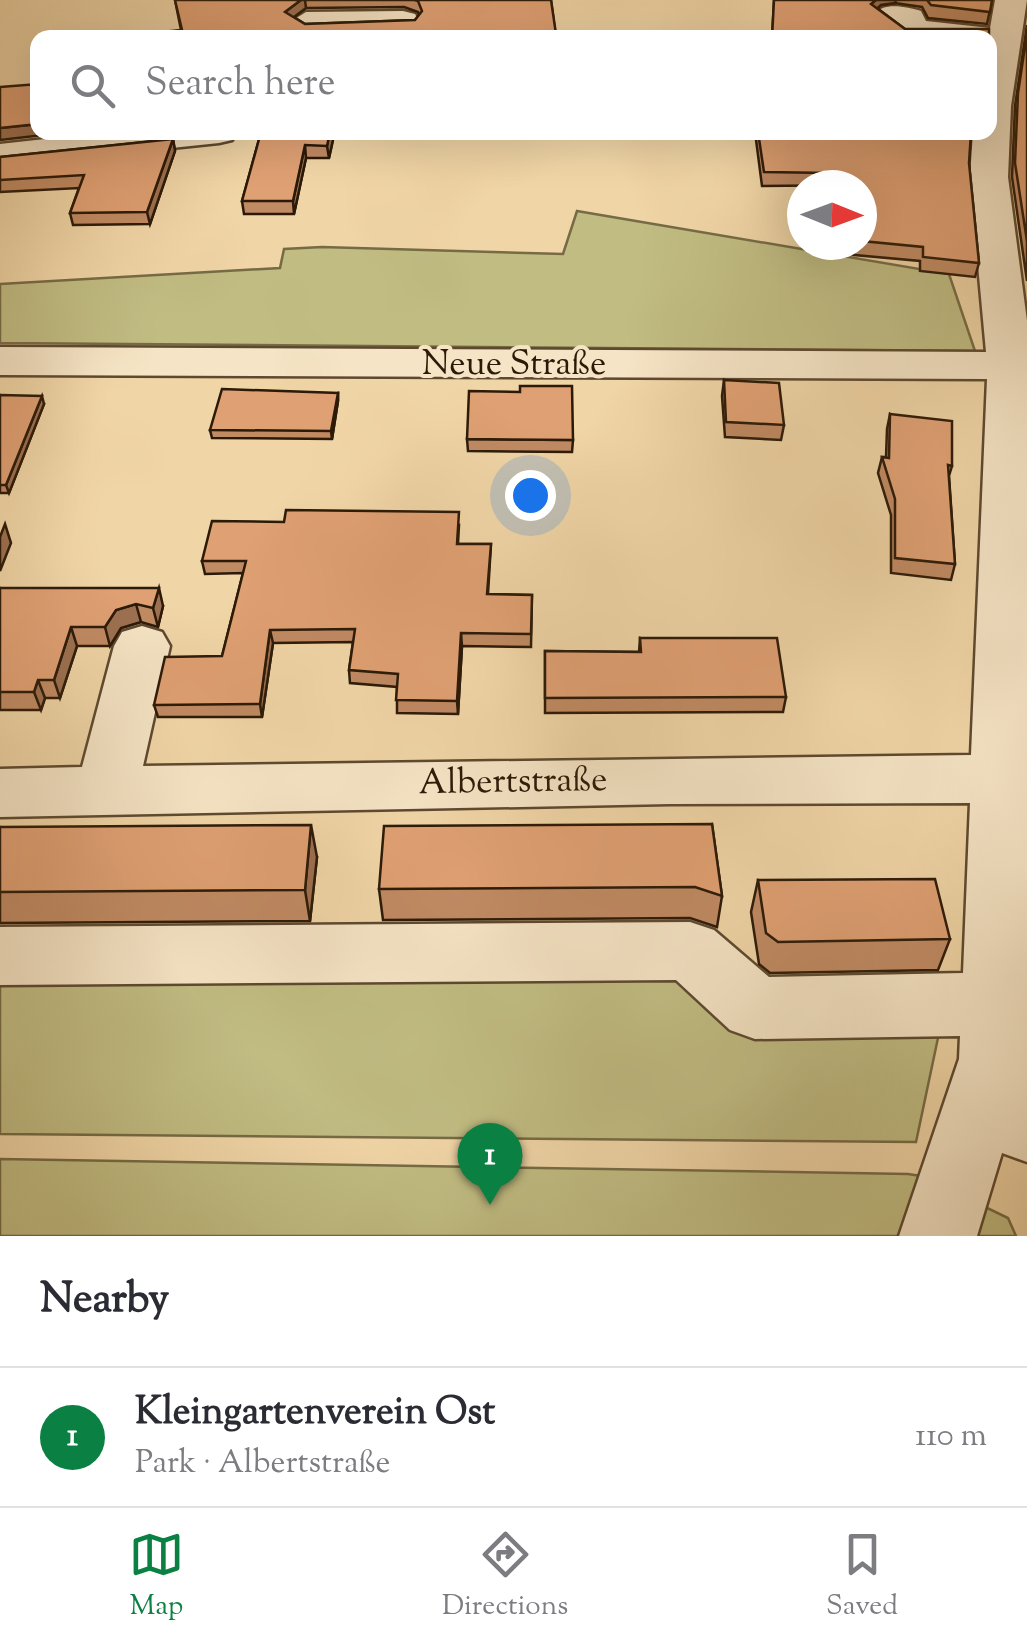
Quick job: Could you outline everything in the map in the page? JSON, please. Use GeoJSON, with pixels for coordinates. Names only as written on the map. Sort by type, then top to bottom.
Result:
{"type":"FeatureCollection","features":[{"type":"Feature","properties":{"kind":"street"},"geometry":{"type":"LineString","coordinates":[[890,16],[910,18],[910,30]]}},
{"type":"Feature","properties":{"kind":"street"},"geometry":{"type":"LineString","coordinates":[[307,20],[403,21]]}},
{"type":"Feature","properties":{"kind":"street"},"geometry":{"type":"LineString","coordinates":[[0,155],[120,140]]}},
{"type":"Feature","properties":{"kind":"street"},"geometry":{"type":"LineString","coordinates":[[938,1236],[996,1032],[1012,779],[1018,365],[1012,243],[988,177],[991,140]]}},
{"type":"Feature","properties":{"kind":"street"},"geometry":{"type":"LineString","coordinates":[[82,143],[100,176],[129,173]]}},
{"type":"Feature","properties":{"kind":"street","name":"Neue Straße"},"geometry":{"type":"LineString","coordinates":[[0,361],[1018,365]]}},
{"type":"Feature","properties":{"kind":"street"},"geometry":{"type":"LineString","coordinates":[[106,791],[142,646]]}},
{"type":"Feature","properties":{"kind":"street","name":"Albertstraße"},"geometry":{"type":"LineString","coordinates":[[0,793],[1012,779]]}},
{"type":"Feature","properties":{"kind":"street"},"geometry":{"type":"LineString","coordinates":[[0,956],[690,950],[755,1008],[996,1032]]}},
{"type":"Feature","properties":{"kind":"street"},"geometry":{"type":"LineString","coordinates":[[996,1032],[1027,1127]]}},
{"type":"Feature","properties":{"kind":"shaded area"},"geometry":{"type":"Polygon","coordinates":[[[577,211],[787,247],[787,260],[866,260],[949,274],[975,351],[0,343],[0,284],[280,268],[284,249],[563,254],[577,211]]]}},
{"type":"Feature","properties":{"kind":"shaded area"},"geometry":{"type":"Polygon","coordinates":[[[690,951],[755,1008],[942,1019],[916,1142],[0,1134],[0,956],[690,951]]]}},
{"type":"Feature","properties":{"kind":"shaded area"},"geometry":{"type":"Polygon","coordinates":[[[0,1159],[908,1174],[921,1176],[1008,1218],[1016,1236],[0,1236],[0,1159]]]}},
{"type":"Feature","properties":{"kind":"building"},"geometry":{"type":"Polygon","coordinates":[[[175,0],[301,0],[285,12],[305,24],[415,20],[422,11],[415,0],[551,0],[555,30],[182,30],[175,0]]]}},
{"type":"Feature","properties":{"kind":"building"},"geometry":{"type":"Polygon","coordinates":[[[774,0],[876,0],[871,4],[905,29],[989,29],[989,30],[772,30],[774,0]]]}},
{"type":"Feature","properties":{"kind":"building"},"geometry":{"type":"Polygon","coordinates":[[[927,0],[992,0],[990,12],[931,5],[927,0]]]}},
{"type":"Feature","properties":{"kind":"building"},"geometry":{"type":"Polygon","coordinates":[[[1027,33],[1027,241],[1015,163],[1018,93],[1027,33]]]}},
{"type":"Feature","properties":{"kind":"building"},"geometry":{"type":"Polygon","coordinates":[[[30,85],[30,125],[0,128],[0,87],[30,85]]]}},
{"type":"Feature","properties":{"kind":"building"},"geometry":{"type":"Polygon","coordinates":[[[173,140],[147,212],[70,213],[84,175],[0,180],[0,157],[173,140]]]}},
{"type":"Feature","properties":{"kind":"building"},"geometry":{"type":"Polygon","coordinates":[[[259,140],[328,140],[327,146],[305,145],[293,201],[242,201],[259,140]]]}},
{"type":"Feature","properties":{"kind":"building"},"geometry":{"type":"Polygon","coordinates":[[[759,140],[970,140],[969,163],[979,263],[923,257],[923,247],[877,242],[877,170],[764,172],[759,140]]]}},
{"type":"Feature","properties":{"kind":"building"},"geometry":{"type":"Polygon","coordinates":[[[724,380],[779,383],[784,425],[726,422],[724,380]]]}},
{"type":"Feature","properties":{"kind":"building"},"geometry":{"type":"Polygon","coordinates":[[[520,386],[572,386],[573,440],[467,439],[469,391],[520,392],[520,386]]]}},
{"type":"Feature","properties":{"kind":"building"},"geometry":{"type":"Polygon","coordinates":[[[222,389],[338,393],[331,431],[210,430],[222,389]]]}},
{"type":"Feature","properties":{"kind":"building"},"geometry":{"type":"Polygon","coordinates":[[[0,395],[42,396],[6,485],[0,485],[0,395]]]}},
{"type":"Feature","properties":{"kind":"building"},"geometry":{"type":"Polygon","coordinates":[[[890,414],[952,421],[952,466],[948,465],[955,564],[895,558],[895,499],[882,457],[889,458],[890,414]]]}},
{"type":"Feature","properties":{"kind":"building"},"geometry":{"type":"Polygon","coordinates":[[[286,510],[459,512],[457,544],[491,544],[487,594],[532,595],[531,634],[461,633],[457,701],[396,700],[398,674],[349,670],[355,629],[270,630],[260,704],[154,705],[165,657],[222,656],[246,561],[202,561],[212,521],[284,522],[286,510]]]}},
{"type":"Feature","properties":{"kind":"building"},"geometry":{"type":"Polygon","coordinates":[[[0,588],[159,588],[153,608],[136,604],[116,610],[105,627],[71,627],[54,680],[38,680],[34,692],[0,692],[0,588]]]}},
{"type":"Feature","properties":{"kind":"building"},"geometry":{"type":"Polygon","coordinates":[[[640,638],[777,638],[786,697],[545,698],[545,651],[641,652],[640,638]]]}},
{"type":"Feature","properties":{"kind":"building"},"geometry":{"type":"Polygon","coordinates":[[[712,824],[722,896],[695,887],[379,889],[384,826],[712,824]]]}},
{"type":"Feature","properties":{"kind":"building"},"geometry":{"type":"Polygon","coordinates":[[[311,825],[305,890],[0,892],[0,827],[311,825]]]}},
{"type":"Feature","properties":{"kind":"building"},"geometry":{"type":"Polygon","coordinates":[[[935,879],[950,939],[778,942],[766,933],[758,880],[935,879]]]}},
{"type":"Feature","properties":{"kind":"place","name":"Kleingartenverein Ost"},"geometry":{"type":"Point","coordinates":[490,1205]}}]}
